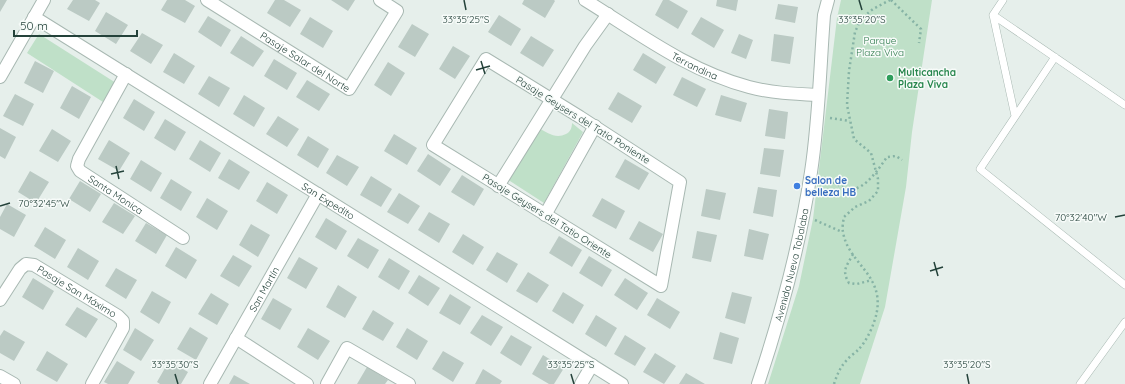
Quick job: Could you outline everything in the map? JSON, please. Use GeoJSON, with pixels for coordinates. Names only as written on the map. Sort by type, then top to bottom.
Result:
{"type":"FeatureCollection","features":[{"type":"Feature","properties":{"kind":"street"},"geometry":{"type":"LineString","coordinates":[[0,77],[44,0]]}},
{"type":"Feature","properties":{"kind":"street","name":"Pasaje Salar del Norte"},"geometry":{"type":"LineString","coordinates":[[207,0],[349,89],[397,11],[380,0]]}},
{"type":"Feature","properties":{"kind":"street","name":"Terrandina"},"geometry":{"type":"LineString","coordinates":[[585,0],[677,57],[720,77],[750,87],[770,91],[818,95]]}},
{"type":"Feature","properties":{"kind":"street","name":"Avenida Nueva Tobalaba"},"geometry":{"type":"LineString","coordinates":[[758,384],[776,328],[796,251],[811,172],[817,117],[824,15],[828,0]]}},
{"type":"Feature","properties":{"kind":"street"},"geometry":{"type":"LineString","coordinates":[[498,186],[551,99],[585,46],[608,14]]}},
{"type":"Feature","properties":{"kind":"street","name":"San Expedito"},"geometry":{"type":"LineString","coordinates":[[34,17],[622,384]]}},
{"type":"Feature","properties":{"kind":"street","name":"Pasaje Geysers del Tatio Poniente"},"geometry":{"type":"LineString","coordinates":[[433,145],[486,59],[595,126],[680,182],[661,286]]}},
{"type":"Feature","properties":{"kind":"street","name":"Santa Monica"},"geometry":{"type":"LineString","coordinates":[[126,74],[79,159],[77,166],[80,171],[183,238]]}},
{"type":"Feature","properties":{"kind":"street"},"geometry":{"type":"LineString","coordinates":[[545,215],[595,126]]}},
{"type":"Feature","properties":{"kind":"street","name":"Pasaje Geysers del Tatio Oriente"},"geometry":{"type":"LineString","coordinates":[[433,145],[661,286]]}},
{"type":"Feature","properties":{"kind":"street","name":"San Martín"},"geometry":{"type":"LineString","coordinates":[[210,384],[318,194]]}},
{"type":"Feature","properties":{"kind":"street","name":"Pasaje San Máximo"},"geometry":{"type":"LineString","coordinates":[[0,300],[20,269],[26,264],[34,265],[118,316],[123,321],[123,328],[92,384]]}},
{"type":"Feature","properties":{"kind":"street"},"geometry":{"type":"LineString","coordinates":[[236,338],[307,384]]}},
{"type":"Feature","properties":{"kind":"street"},"geometry":{"type":"LineString","coordinates":[[327,384],[347,348],[409,384]]}},
{"type":"Feature","properties":{"kind":"street"},"geometry":{"type":"LineString","coordinates":[[581,384],[592,365]]}},
{"type":"Feature","properties":{"kind":"street"},"geometry":{"type":"LineString","coordinates":[[0,376],[14,384]]}},
{"type":"Feature","properties":{"kind":"lane"},"geometry":{"type":"LineString","coordinates":[[1003,0],[993,15],[1015,116]]}},
{"type":"Feature","properties":{"kind":"lane"},"geometry":{"type":"LineString","coordinates":[[993,15],[1125,105]]}},
{"type":"Feature","properties":{"kind":"lane"},"geometry":{"type":"LineString","coordinates":[[1055,57],[980,169],[1125,285]]}},
{"type":"Feature","properties":{"kind":"lane"},"geometry":{"type":"LineString","coordinates":[[1080,384],[1125,322]]}},
{"type":"Feature","properties":{"kind":"path"},"geometry":{"type":"LineString","coordinates":[[834,384],[840,369],[847,359],[859,349],[868,336],[877,312],[878,294],[872,280],[848,247],[842,232],[844,217],[855,207],[869,201],[878,191],[878,179],[871,153],[854,140],[847,105],[849,71],[855,32],[861,19],[873,9],[890,0],[921,29],[919,43]]}},
{"type":"Feature","properties":{"kind":"path"},"geometry":{"type":"LineString","coordinates":[[817,117],[850,120]]}},
{"type":"Feature","properties":{"kind":"path"},"geometry":{"type":"LineString","coordinates":[[819,176],[851,189],[864,185],[887,157],[896,156],[902,160]]}},
{"type":"Feature","properties":{"kind":"path"},"geometry":{"type":"LineString","coordinates":[[814,219],[842,232]]}},
{"type":"Feature","properties":{"kind":"path"},"geometry":{"type":"LineString","coordinates":[[853,254],[845,269],[845,276],[850,283],[857,284],[872,280]]}},
{"type":"Feature","properties":{"kind":"green space","name":"Parque Plaza Viva"},"geometry":{"type":"Polygon","coordinates":[[[841,0],[932,0],[912,132],[906,187],[885,307],[860,384],[768,384],[799,286],[813,219],[837,18],[841,0]]]}},
{"type":"Feature","properties":{"kind":"green space"},"geometry":{"type":"Polygon","coordinates":[[[39,34],[116,83],[103,102],[27,53],[39,34]]]}},
{"type":"Feature","properties":{"kind":"green space"},"geometry":{"type":"Polygon","coordinates":[[[572,123],[583,132],[544,203],[507,179],[539,128],[552,135],[559,136],[570,131],[572,123]]]}},
{"type":"Feature","properties":{"kind":"building"},"geometry":{"type":"Polygon","coordinates":[[[0,0],[7,0],[0,12],[0,0]]]}},
{"type":"Feature","properties":{"kind":"building"},"geometry":{"type":"Polygon","coordinates":[[[73,0],[95,0],[100,3],[89,21],[67,9],[73,0]]]}},
{"type":"Feature","properties":{"kind":"building"},"geometry":{"type":"Polygon","coordinates":[[[167,0],[185,0],[195,6],[185,23],[161,10],[167,0]]]}},
{"type":"Feature","properties":{"kind":"building"},"geometry":{"type":"Polygon","coordinates":[[[275,0],[284,0],[301,10],[290,27],[267,13],[275,0]]]}},
{"type":"Feature","properties":{"kind":"building"},"geometry":{"type":"Polygon","coordinates":[[[331,0],[355,0],[348,11],[331,0]]]}},
{"type":"Feature","properties":{"kind":"building"},"geometry":{"type":"Polygon","coordinates":[[[524,0],[555,1],[545,18],[522,4],[524,0]]]}},
{"type":"Feature","properties":{"kind":"building"},"geometry":{"type":"Polygon","coordinates":[[[663,0],[669,0],[688,11],[678,29],[655,15],[663,0]]]}},
{"type":"Feature","properties":{"kind":"building"},"geometry":{"type":"Polygon","coordinates":[[[717,0],[738,0],[736,11],[716,6],[717,0]]]}},
{"type":"Feature","properties":{"kind":"building"},"geometry":{"type":"Polygon","coordinates":[[[778,4],[798,7],[795,23],[775,19],[778,4]]]}},
{"type":"Feature","properties":{"kind":"building"},"geometry":{"type":"Polygon","coordinates":[[[106,12],[128,25],[116,44],[95,31],[106,12]]]}},
{"type":"Feature","properties":{"kind":"building"},"geometry":{"type":"Polygon","coordinates":[[[499,15],[521,29],[511,46],[488,32],[499,15]]]}},
{"type":"Feature","properties":{"kind":"building"},"geometry":{"type":"Polygon","coordinates":[[[208,16],[231,30],[221,47],[198,32],[208,16]]]}},
{"type":"Feature","properties":{"kind":"building"},"geometry":{"type":"Polygon","coordinates":[[[310,17],[333,31],[323,48],[300,34],[310,17]]]}},
{"type":"Feature","properties":{"kind":"building"},"geometry":{"type":"Polygon","coordinates":[[[701,17],[724,30],[714,48],[691,34],[701,17]]]}},
{"type":"Feature","properties":{"kind":"building"},"geometry":{"type":"Polygon","coordinates":[[[412,24],[429,34],[415,57],[398,47],[412,24]]]}},
{"type":"Feature","properties":{"kind":"building"},"geometry":{"type":"Polygon","coordinates":[[[142,33],[163,45],[151,64],[130,51],[142,33]]]}},
{"type":"Feature","properties":{"kind":"building"},"geometry":{"type":"Polygon","coordinates":[[[739,34],[753,40],[746,59],[731,53],[739,34]]]}},
{"type":"Feature","properties":{"kind":"building"},"geometry":{"type":"Polygon","coordinates":[[[774,34],[794,37],[790,64],[771,61],[774,34]]]}},
{"type":"Feature","properties":{"kind":"building"},"geometry":{"type":"Polygon","coordinates":[[[241,36],[264,51],[253,67],[230,53],[241,36]]]}},
{"type":"Feature","properties":{"kind":"building"},"geometry":{"type":"Polygon","coordinates":[[[531,36],[554,50],[543,67],[520,53],[531,36]]]}},
{"type":"Feature","properties":{"kind":"building"},"geometry":{"type":"Polygon","coordinates":[[[453,46],[470,56],[455,79],[439,69],[453,46]]]}},
{"type":"Feature","properties":{"kind":"building"},"geometry":{"type":"Polygon","coordinates":[[[174,53],[195,66],[184,84],[163,72],[174,53]]]}},
{"type":"Feature","properties":{"kind":"building"},"geometry":{"type":"Polygon","coordinates":[[[643,53],[666,67],[656,84],[633,70],[643,53]]]}},
{"type":"Feature","properties":{"kind":"building"},"geometry":{"type":"Polygon","coordinates":[[[274,59],[297,73],[287,90],[264,76],[274,59]]]}},
{"type":"Feature","properties":{"kind":"building"},"geometry":{"type":"Polygon","coordinates":[[[35,61],[54,71],[43,93],[24,83],[35,61]]]}},
{"type":"Feature","properties":{"kind":"building"},"geometry":{"type":"Polygon","coordinates":[[[388,62],[405,73],[391,96],[374,85],[388,62]]]}},
{"type":"Feature","properties":{"kind":"building"},"geometry":{"type":"Polygon","coordinates":[[[209,76],[230,88],[219,107],[198,94],[209,76]]]}},
{"type":"Feature","properties":{"kind":"building"},"geometry":{"type":"Polygon","coordinates":[[[682,77],[706,89],[697,107],[673,95],[682,77]]]}},
{"type":"Feature","properties":{"kind":"building"},"geometry":{"type":"Polygon","coordinates":[[[307,80],[330,94],[319,111],[296,97],[307,80]]]}},
{"type":"Feature","properties":{"kind":"building"},"geometry":{"type":"Polygon","coordinates":[[[72,86],[91,97],[79,119],[60,108],[72,86]]]}},
{"type":"Feature","properties":{"kind":"building"},"geometry":{"type":"Polygon","coordinates":[[[618,92],[642,106],[632,123],[608,109],[618,92]]]}},
{"type":"Feature","properties":{"kind":"building"},"geometry":{"type":"Polygon","coordinates":[[[15,94],[34,104],[23,126],[3,116],[15,94]]]}},
{"type":"Feature","properties":{"kind":"building"},"geometry":{"type":"Polygon","coordinates":[[[244,95],[265,108],[254,127],[233,114],[244,95]]]}},
{"type":"Feature","properties":{"kind":"building"},"geometry":{"type":"Polygon","coordinates":[[[721,95],[747,103],[741,122],[715,115],[721,95]]]}},
{"type":"Feature","properties":{"kind":"building"},"geometry":{"type":"Polygon","coordinates":[[[134,99],[155,112],[144,131],[123,118],[134,99]]]}},
{"type":"Feature","properties":{"kind":"building"},"geometry":{"type":"Polygon","coordinates":[[[769,109],[788,112],[785,139],[765,136],[769,109]]]}},
{"type":"Feature","properties":{"kind":"building"},"geometry":{"type":"Polygon","coordinates":[[[278,116],[299,129],[287,147],[266,134],[278,116]]]}},
{"type":"Feature","properties":{"kind":"building"},"geometry":{"type":"Polygon","coordinates":[[[165,119],[186,132],[175,151],[154,138],[165,119]]]}},
{"type":"Feature","properties":{"kind":"building"},"geometry":{"type":"Polygon","coordinates":[[[0,128],[16,137],[5,159],[0,156],[0,128]]]}},
{"type":"Feature","properties":{"kind":"building"},"geometry":{"type":"Polygon","coordinates":[[[52,129],[71,141],[58,162],[39,151],[52,129]]]}},
{"type":"Feature","properties":{"kind":"building"},"geometry":{"type":"Polygon","coordinates":[[[394,134],[417,148],[407,165],[384,151],[394,134]]]}},
{"type":"Feature","properties":{"kind":"building"},"geometry":{"type":"Polygon","coordinates":[[[308,136],[329,149],[318,168],[297,155],[308,136]]]}},
{"type":"Feature","properties":{"kind":"building"},"geometry":{"type":"Polygon","coordinates":[[[109,140],[130,153],[119,171],[98,159],[109,140]]]}},
{"type":"Feature","properties":{"kind":"building"},"geometry":{"type":"Polygon","coordinates":[[[200,140],[221,153],[210,172],[189,159],[200,140]]]}},
{"type":"Feature","properties":{"kind":"building"},"geometry":{"type":"Polygon","coordinates":[[[764,148],[784,150],[780,177],[760,174],[764,148]]]}},
{"type":"Feature","properties":{"kind":"building"},"geometry":{"type":"Polygon","coordinates":[[[428,154],[451,169],[440,186],[417,171],[428,154]]]}},
{"type":"Feature","properties":{"kind":"building"},"geometry":{"type":"Polygon","coordinates":[[[337,155],[359,167],[347,186],[326,173],[337,155]]]}},
{"type":"Feature","properties":{"kind":"building"},"geometry":{"type":"Polygon","coordinates":[[[229,159],[250,172],[239,190],[218,178],[229,159]]]}},
{"type":"Feature","properties":{"kind":"building"},"geometry":{"type":"Polygon","coordinates":[[[625,159],[649,173],[639,190],[615,177],[625,159]]]}},
{"type":"Feature","properties":{"kind":"building"},"geometry":{"type":"Polygon","coordinates":[[[141,160],[162,173],[151,192],[130,179],[141,160]]]}},
{"type":"Feature","properties":{"kind":"building"},"geometry":{"type":"Polygon","coordinates":[[[30,171],[49,182],[36,203],[18,192],[30,171]]]}},
{"type":"Feature","properties":{"kind":"building"},"geometry":{"type":"Polygon","coordinates":[[[462,175],[484,189],[474,206],[451,192],[462,175]]]}},
{"type":"Feature","properties":{"kind":"building"},"geometry":{"type":"Polygon","coordinates":[[[371,176],[392,189],[381,207],[360,195],[371,176]]]}},
{"type":"Feature","properties":{"kind":"building"},"geometry":{"type":"Polygon","coordinates":[[[171,179],[192,192],[181,211],[160,198],[171,179]]]}},
{"type":"Feature","properties":{"kind":"building"},"geometry":{"type":"Polygon","coordinates":[[[80,181],[101,194],[90,212],[69,199],[80,181]]]}},
{"type":"Feature","properties":{"kind":"building"},"geometry":{"type":"Polygon","coordinates":[[[267,182],[288,195],[277,214],[256,201],[267,182]]]}},
{"type":"Feature","properties":{"kind":"building"},"geometry":{"type":"Polygon","coordinates":[[[758,187],[777,190],[773,217],[753,213],[758,187]]]}},
{"type":"Feature","properties":{"kind":"building"},"geometry":{"type":"Polygon","coordinates":[[[706,189],[726,193],[720,220],[701,216],[706,189]]]}},
{"type":"Feature","properties":{"kind":"building"},"geometry":{"type":"Polygon","coordinates":[[[399,193],[420,206],[408,224],[387,212],[399,193]]]}},
{"type":"Feature","properties":{"kind":"building"},"geometry":{"type":"Polygon","coordinates":[[[207,198],[228,211],[217,230],[196,217],[207,198]]]}},
{"type":"Feature","properties":{"kind":"building"},"geometry":{"type":"Polygon","coordinates":[[[602,198],[625,211],[616,229],[592,216],[602,198]]]}},
{"type":"Feature","properties":{"kind":"building"},"geometry":{"type":"Polygon","coordinates":[[[114,203],[135,216],[123,234],[102,222],[114,203]]]}},
{"type":"Feature","properties":{"kind":"building"},"geometry":{"type":"Polygon","coordinates":[[[7,204],[26,215],[14,237],[0,229],[0,217],[7,204]]]}},
{"type":"Feature","properties":{"kind":"building"},"geometry":{"type":"Polygon","coordinates":[[[429,212],[450,224],[439,243],[418,230],[429,212]]]}},
{"type":"Feature","properties":{"kind":"building"},"geometry":{"type":"Polygon","coordinates":[[[326,218],[347,231],[336,250],[315,237],[326,218]]]}},
{"type":"Feature","properties":{"kind":"building"},"geometry":{"type":"Polygon","coordinates":[[[639,221],[663,234],[653,252],[629,239],[639,221]]]}},
{"type":"Feature","properties":{"kind":"building"},"geometry":{"type":"Polygon","coordinates":[[[146,223],[167,235],[156,254],[135,241],[146,223]]]}},
{"type":"Feature","properties":{"kind":"building"},"geometry":{"type":"Polygon","coordinates":[[[251,224],[270,235],[258,257],[239,245],[251,224]]]}},
{"type":"Feature","properties":{"kind":"building"},"geometry":{"type":"Polygon","coordinates":[[[45,227],[66,240],[55,259],[34,246],[45,227]]]}},
{"type":"Feature","properties":{"kind":"building"},"geometry":{"type":"Polygon","coordinates":[[[749,229],[769,234],[763,260],[744,256],[749,229]]]}},
{"type":"Feature","properties":{"kind":"building"},"geometry":{"type":"Polygon","coordinates":[[[697,231],[717,235],[711,262],[692,258],[697,231]]]}},
{"type":"Feature","properties":{"kind":"building"},"geometry":{"type":"Polygon","coordinates":[[[463,234],[484,247],[473,265],[452,252],[463,234]]]}},
{"type":"Feature","properties":{"kind":"building"},"geometry":{"type":"Polygon","coordinates":[[[559,236],[582,250],[572,267],[549,253],[559,236]]]}},
{"type":"Feature","properties":{"kind":"building"},"geometry":{"type":"Polygon","coordinates":[[[358,238],[379,250],[368,269],[347,256],[358,238]]]}},
{"type":"Feature","properties":{"kind":"building"},"geometry":{"type":"Polygon","coordinates":[[[176,247],[197,260],[186,279],[165,266],[176,247]]]}},
{"type":"Feature","properties":{"kind":"building"},"geometry":{"type":"Polygon","coordinates":[[[78,248],[99,261],[88,280],[67,267],[78,248]]]}},
{"type":"Feature","properties":{"kind":"building"},"geometry":{"type":"Polygon","coordinates":[[[497,252],[518,264],[507,283],[486,270],[497,252]]]}},
{"type":"Feature","properties":{"kind":"building"},"geometry":{"type":"Polygon","coordinates":[[[233,255],[252,266],[239,287],[220,276],[233,255]]]}},
{"type":"Feature","properties":{"kind":"building"},"geometry":{"type":"Polygon","coordinates":[[[589,256],[612,270],[602,287],[579,273],[589,256]]]}},
{"type":"Feature","properties":{"kind":"building"},"geometry":{"type":"Polygon","coordinates":[[[299,257],[318,268],[306,289],[287,278],[299,257]]]}},
{"type":"Feature","properties":{"kind":"building"},"geometry":{"type":"Polygon","coordinates":[[[389,258],[410,271],[399,290],[378,277],[389,258]]]}},
{"type":"Feature","properties":{"kind":"building"},"geometry":{"type":"Polygon","coordinates":[[[116,268],[137,280],[126,299],[105,286],[116,268]]]}},
{"type":"Feature","properties":{"kind":"building"},"geometry":{"type":"Polygon","coordinates":[[[528,272],[549,285],[537,303],[516,291],[528,272]]]}},
{"type":"Feature","properties":{"kind":"building"},"geometry":{"type":"Polygon","coordinates":[[[419,275],[440,288],[428,306],[408,293],[419,275]]]}},
{"type":"Feature","properties":{"kind":"building"},"geometry":{"type":"Polygon","coordinates":[[[33,278],[54,291],[43,310],[22,297],[33,278]]]}},
{"type":"Feature","properties":{"kind":"building"},"geometry":{"type":"Polygon","coordinates":[[[625,278],[648,293],[637,310],[614,295],[625,278]]]}},
{"type":"Feature","properties":{"kind":"building"},"geometry":{"type":"Polygon","coordinates":[[[338,285],[357,297],[345,318],[326,307],[338,285]]]}},
{"type":"Feature","properties":{"kind":"building"},"geometry":{"type":"Polygon","coordinates":[[[152,291],[171,302],[159,324],[140,312],[152,291]]]}},
{"type":"Feature","properties":{"kind":"building"},"geometry":{"type":"Polygon","coordinates":[[[563,292],[584,305],[573,324],[552,311],[563,292]]]}},
{"type":"Feature","properties":{"kind":"building"},"geometry":{"type":"Polygon","coordinates":[[[732,292],[752,297],[745,324],[725,318],[732,292]]]}},
{"type":"Feature","properties":{"kind":"building"},"geometry":{"type":"Polygon","coordinates":[[[211,293],[229,304],[217,325],[198,314],[211,293]]]}},
{"type":"Feature","properties":{"kind":"building"},"geometry":{"type":"Polygon","coordinates":[[[450,294],[471,307],[460,325],[439,313],[450,294]]]}},
{"type":"Feature","properties":{"kind":"building"},"geometry":{"type":"Polygon","coordinates":[[[273,298],[292,309],[280,330],[261,319],[273,298]]]}},
{"type":"Feature","properties":{"kind":"building"},"geometry":{"type":"Polygon","coordinates":[[[657,298],[680,312],[670,329],[647,315],[657,298]]]}},
{"type":"Feature","properties":{"kind":"building"},"geometry":{"type":"Polygon","coordinates":[[[77,307],[98,319],[86,338],[65,325],[77,307]]]}},
{"type":"Feature","properties":{"kind":"building"},"geometry":{"type":"Polygon","coordinates":[[[373,310],[394,323],[383,341],[362,329],[373,310]]]}},
{"type":"Feature","properties":{"kind":"building"},"geometry":{"type":"Polygon","coordinates":[[[482,315],[503,327],[491,346],[470,333],[482,315]]]}},
{"type":"Feature","properties":{"kind":"building"},"geometry":{"type":"Polygon","coordinates":[[[596,315],[617,328],[606,347],[585,334],[596,315]]]}},
{"type":"Feature","properties":{"kind":"building"},"geometry":{"type":"Polygon","coordinates":[[[190,327],[208,338],[196,360],[177,349],[190,327]]]}},
{"type":"Feature","properties":{"kind":"building"},"geometry":{"type":"Polygon","coordinates":[[[135,328],[154,340],[141,361],[123,350],[135,328]]]}},
{"type":"Feature","properties":{"kind":"building"},"geometry":{"type":"Polygon","coordinates":[[[308,328],[330,341],[318,360],[297,347],[308,328]]]}},
{"type":"Feature","properties":{"kind":"building"},"geometry":{"type":"Polygon","coordinates":[[[407,328],[428,341],[417,360],[396,347],[407,328]]]}},
{"type":"Feature","properties":{"kind":"building"},"geometry":{"type":"Polygon","coordinates":[[[4,330],[25,342],[14,361],[0,353],[0,336],[4,330]]]}},
{"type":"Feature","properties":{"kind":"building"},"geometry":{"type":"Polygon","coordinates":[[[720,332],[739,338],[732,364],[713,359],[720,332]]]}},
{"type":"Feature","properties":{"kind":"building"},"geometry":{"type":"Polygon","coordinates":[[[511,335],[532,347],[521,366],[500,353],[511,335]]]}},
{"type":"Feature","properties":{"kind":"building"},"geometry":{"type":"Polygon","coordinates":[[[625,335],[646,348],[635,366],[614,354],[625,335]]]}},
{"type":"Feature","properties":{"kind":"building"},"geometry":{"type":"Polygon","coordinates":[[[47,351],[68,364],[57,382],[36,370],[47,351]]]}},
{"type":"Feature","properties":{"kind":"building"},"geometry":{"type":"Polygon","coordinates":[[[443,351],[464,363],[453,382],[432,369],[443,351]]]}},
{"type":"Feature","properties":{"kind":"building"},"geometry":{"type":"Polygon","coordinates":[[[655,353],[676,366],[664,384],[643,372],[655,353]]]}},
{"type":"Feature","properties":{"kind":"building"},"geometry":{"type":"Polygon","coordinates":[[[543,355],[564,368],[554,384],[549,384],[532,374],[543,355]]]}},
{"type":"Feature","properties":{"kind":"building"},"geometry":{"type":"Polygon","coordinates":[[[117,361],[135,372],[128,384],[108,384],[104,382],[117,361]]]}},
{"type":"Feature","properties":{"kind":"building"},"geometry":{"type":"Polygon","coordinates":[[[169,361],[188,372],[181,384],[160,384],[157,382],[169,361]]]}},
{"type":"Feature","properties":{"kind":"building"},"geometry":{"type":"Polygon","coordinates":[[[367,367],[388,380],[385,384],[357,384],[367,367]]]}},
{"type":"Feature","properties":{"kind":"building"},"geometry":{"type":"Polygon","coordinates":[[[483,369],[502,381],[500,384],[475,384],[483,369]]]}},
{"type":"Feature","properties":{"kind":"building"},"geometry":{"type":"Polygon","coordinates":[[[686,373],[705,384],[679,384],[686,373]]]}},
{"type":"Feature","properties":{"kind":"building"},"geometry":{"type":"Polygon","coordinates":[[[234,375],[250,384],[229,384],[234,375]]]}},
{"type":"Feature","properties":{"kind":"place","name":"Multicancha Plaza Viva"},"geometry":{"type":"Point","coordinates":[890,78]}},
{"type":"Feature","properties":{"kind":"place","name":"Salon de belleza HB"},"geometry":{"type":"Point","coordinates":[797,186]}}]}
